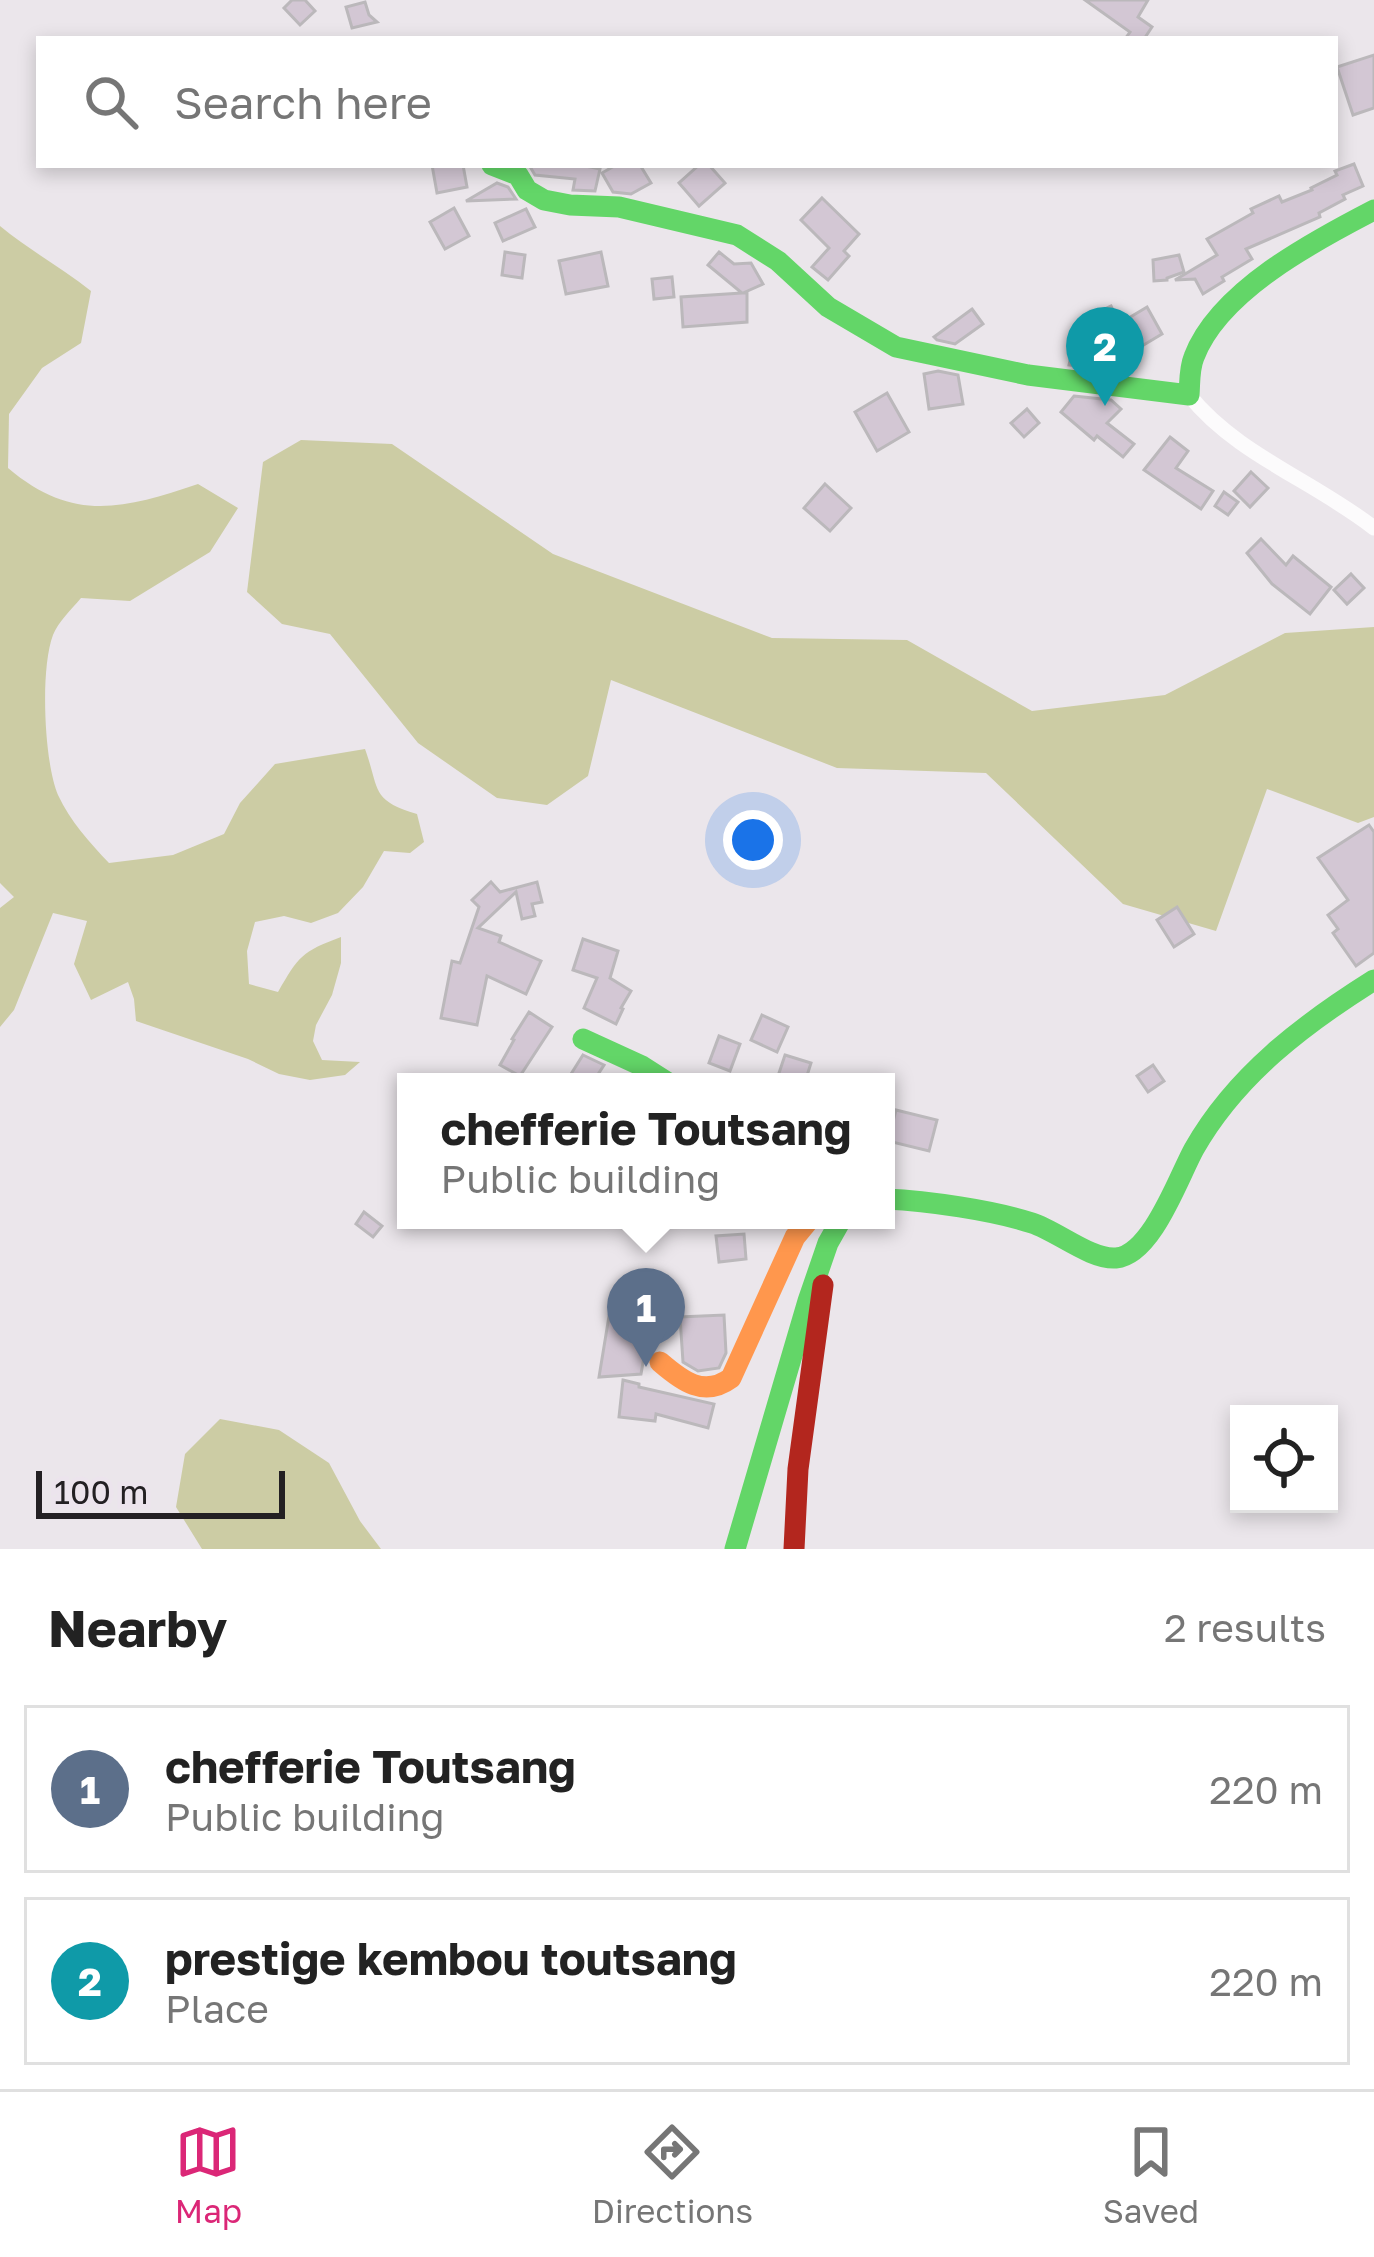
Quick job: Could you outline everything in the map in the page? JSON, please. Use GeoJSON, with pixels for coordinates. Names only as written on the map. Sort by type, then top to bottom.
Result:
{"type":"FeatureCollection","features":[{"type":"Feature","properties":{"kind":"street"},"geometry":{"type":"LineString","coordinates":[[500,168],[518,175],[527,190],[544,200],[620,207],[737,235],[778,261],[828,307],[896,346],[1028,375],[1189,395],[1226,433],[1374,528]]}},
{"type":"Feature","properties":{"kind":"street"},"geometry":{"type":"LineString","coordinates":[[1189,395],[1194,358],[1212,328],[1249,288],[1332,230],[1374,210]]}},
{"type":"Feature","properties":{"kind":"street"},"geometry":{"type":"LineString","coordinates":[[895,1200],[1025,1220],[1106,1257],[1122,1259],[1135,1252],[1151,1230],[1216,1112],[1239,1086],[1282,1045],[1374,980]]}},
{"type":"Feature","properties":{"kind":"street"},"geometry":{"type":"LineString","coordinates":[[583,1039],[653,1073]]}},
{"type":"Feature","properties":{"kind":"street"},"geometry":{"type":"LineString","coordinates":[[660,1361],[684,1382],[706,1390],[722,1387],[731,1378],[802,1229]]}},
{"type":"Feature","properties":{"kind":"street"},"geometry":{"type":"LineString","coordinates":[[735,1549],[808,1301],[836,1229]]}},
{"type":"Feature","properties":{"kind":"street"},"geometry":{"type":"LineString","coordinates":[[794,1549],[798,1469],[828,1243]]}},
{"type":"Feature","properties":{"kind":"green space"},"geometry":{"type":"Polygon","coordinates":[[[0,226],[91,291],[81,343],[42,368],[9,414],[8,468],[32,486],[77,504],[122,504],[198,484],[238,508],[210,552],[130,601],[81,598],[55,630],[46,670],[47,739],[53,780],[74,823],[109,863],[173,855],[224,834],[240,803],[275,764],[365,749],[379,792],[391,804],[417,814],[424,842],[410,853],[384,851],[363,887],[338,913],[311,923],[284,916],[255,922],[247,951],[249,984],[278,992],[302,957],[341,937],[341,963],[313,1041],[322,1060],[360,1062],[345,1075],[310,1080],[279,1074],[136,1021],[128,982],[91,1000],[74,964],[87,921],[53,913],[14,1010],[0,1027],[0,908],[14,897],[0,883],[0,226]]]}},
{"type":"Feature","properties":{"kind":"green space"},"geometry":{"type":"Polygon","coordinates":[[[301,440],[392,444],[553,554],[772,638],[907,640],[1032,711],[1165,695],[1285,633],[1374,627],[1374,817],[1358,823],[1267,789],[1216,931],[1123,904],[986,773],[837,768],[611,680],[588,776],[547,805],[497,798],[418,743],[330,634],[282,624],[247,592],[263,462],[301,440]]]}},
{"type":"Feature","properties":{"kind":"green space"},"geometry":{"type":"Polygon","coordinates":[[[220,1419],[279,1430],[329,1463],[381,1549],[202,1549],[176,1507],[185,1454],[220,1419]]]}},
{"type":"Feature","properties":{"kind":"building"},"geometry":{"type":"Polygon","coordinates":[[[292,0],[305,0],[315,11],[300,25],[284,8],[292,0]]]}},
{"type":"Feature","properties":{"kind":"building"},"geometry":{"type":"Polygon","coordinates":[[[1085,0],[1148,0],[1138,17],[1152,27],[1146,36],[1127,36],[1130,32],[1085,0]]]}},
{"type":"Feature","properties":{"kind":"building"},"geometry":{"type":"Polygon","coordinates":[[[365,2],[377,22],[352,28],[346,7],[365,2]]]}},
{"type":"Feature","properties":{"kind":"building"},"geometry":{"type":"Polygon","coordinates":[[[1374,55],[1374,108],[1353,115],[1338,67],[1374,55]]]}},
{"type":"Feature","properties":{"kind":"building"},"geometry":{"type":"Polygon","coordinates":[[[1354,164],[1363,186],[1343,195],[1345,199],[1319,213],[1320,217],[1246,249],[1252,259],[1222,277],[1224,281],[1203,294],[1195,279],[1175,280],[1217,255],[1207,239],[1253,213],[1251,209],[1279,196],[1282,202],[1312,190],[1337,175],[1335,171],[1354,164]]]}},
{"type":"Feature","properties":{"kind":"building"},"geometry":{"type":"Polygon","coordinates":[[[433,168],[464,168],[467,187],[437,193],[433,168]]]}},
{"type":"Feature","properties":{"kind":"building"},"geometry":{"type":"Polygon","coordinates":[[[531,168],[600,169],[595,191],[573,190],[575,179],[535,175],[531,168]]]}},
{"type":"Feature","properties":{"kind":"building"},"geometry":{"type":"Polygon","coordinates":[[[611,168],[642,168],[651,183],[631,194],[613,192],[602,173],[611,168]]]}},
{"type":"Feature","properties":{"kind":"building"},"geometry":{"type":"Polygon","coordinates":[[[696,168],[712,168],[725,183],[699,206],[679,183],[696,168]]]}},
{"type":"Feature","properties":{"kind":"building"},"geometry":{"type":"Polygon","coordinates":[[[497,183],[508,187],[516,199],[466,201],[497,183]]]}},
{"type":"Feature","properties":{"kind":"building"},"geometry":{"type":"Polygon","coordinates":[[[822,198],[859,234],[844,251],[849,256],[828,280],[812,267],[829,248],[801,220],[822,198]]]}},
{"type":"Feature","properties":{"kind":"building"},"geometry":{"type":"Polygon","coordinates":[[[454,208],[469,236],[445,249],[430,222],[454,208]]]}},
{"type":"Feature","properties":{"kind":"building"},"geometry":{"type":"Polygon","coordinates":[[[526,209],[535,227],[503,241],[495,223],[526,209]]]}},
{"type":"Feature","properties":{"kind":"building"},"geometry":{"type":"Polygon","coordinates":[[[505,252],[525,255],[522,278],[502,275],[505,252]]]}},
{"type":"Feature","properties":{"kind":"building"},"geometry":{"type":"Polygon","coordinates":[[[601,252],[608,286],[566,294],[559,261],[601,252]]]}},
{"type":"Feature","properties":{"kind":"building"},"geometry":{"type":"Polygon","coordinates":[[[719,252],[734,264],[751,263],[763,284],[743,293],[747,293],[747,322],[683,327],[681,297],[742,293],[708,265],[719,252]]]}},
{"type":"Feature","properties":{"kind":"building"},"geometry":{"type":"Polygon","coordinates":[[[1179,255],[1184,272],[1154,281],[1153,260],[1179,255]]]}},
{"type":"Feature","properties":{"kind":"building"},"geometry":{"type":"Polygon","coordinates":[[[672,277],[674,297],[654,299],[652,279],[672,277]]]}},
{"type":"Feature","properties":{"kind":"building"},"geometry":{"type":"Polygon","coordinates":[[[1111,306],[1123,331],[1088,348],[1076,323],[1111,306]]]}},
{"type":"Feature","properties":{"kind":"building"},"geometry":{"type":"Polygon","coordinates":[[[1147,307],[1162,334],[1142,346],[1127,319],[1147,307]]]}},
{"type":"Feature","properties":{"kind":"building"},"geometry":{"type":"Polygon","coordinates":[[[972,309],[983,324],[955,344],[934,337],[972,309]]]}},
{"type":"Feature","properties":{"kind":"building"},"geometry":{"type":"Polygon","coordinates":[[[1071,356],[1103,361],[1102,369],[1069,365],[1071,356]]]}},
{"type":"Feature","properties":{"kind":"building"},"geometry":{"type":"Polygon","coordinates":[[[924,374],[958,375],[963,404],[929,409],[924,374]]]}},
{"type":"Feature","properties":{"kind":"building"},"geometry":{"type":"Polygon","coordinates":[[[887,393],[909,432],[877,451],[855,412],[887,393]]]}},
{"type":"Feature","properties":{"kind":"building"},"geometry":{"type":"Polygon","coordinates":[[[1074,396],[1111,400],[1121,409],[1107,423],[1134,444],[1123,457],[1061,412],[1074,396]]]}},
{"type":"Feature","properties":{"kind":"building"},"geometry":{"type":"Polygon","coordinates":[[[1027,409],[1039,423],[1024,437],[1011,423],[1027,409]]]}},
{"type":"Feature","properties":{"kind":"building"},"geometry":{"type":"Polygon","coordinates":[[[1170,437],[1188,451],[1176,468],[1213,491],[1201,509],[1144,470],[1170,437]]]}},
{"type":"Feature","properties":{"kind":"building"},"geometry":{"type":"Polygon","coordinates":[[[1251,472],[1268,488],[1250,507],[1234,491],[1251,472]]]}},
{"type":"Feature","properties":{"kind":"building"},"geometry":{"type":"Polygon","coordinates":[[[825,484],[851,508],[830,531],[804,508],[825,484]]]}},
{"type":"Feature","properties":{"kind":"building"},"geometry":{"type":"Polygon","coordinates":[[[1224,492],[1238,502],[1228,515],[1215,506],[1224,492]]]}},
{"type":"Feature","properties":{"kind":"building"},"geometry":{"type":"Polygon","coordinates":[[[1261,539],[1286,565],[1293,556],[1331,587],[1310,614],[1272,584],[1247,553],[1261,539]]]}},
{"type":"Feature","properties":{"kind":"building"},"geometry":{"type":"Polygon","coordinates":[[[1351,574],[1364,588],[1347,604],[1334,590],[1351,574]]]}},
{"type":"Feature","properties":{"kind":"building"},"geometry":{"type":"Polygon","coordinates":[[[1369,825],[1374,832],[1374,953],[1356,966],[1333,933],[1338,929],[1328,915],[1348,900],[1318,858],[1369,825]]]}},
{"type":"Feature","properties":{"kind":"building"},"geometry":{"type":"Polygon","coordinates":[[[491,882],[500,892],[537,882],[542,902],[532,904],[535,916],[522,919],[516,892],[478,928],[541,961],[526,994],[487,976],[477,1025],[441,1018],[452,961],[460,963],[479,907],[472,900],[491,882]]]}},
{"type":"Feature","properties":{"kind":"building"},"geometry":{"type":"Polygon","coordinates":[[[1177,907],[1194,934],[1174,947],[1157,920],[1177,907]]]}},
{"type":"Feature","properties":{"kind":"building"},"geometry":{"type":"Polygon","coordinates":[[[583,939],[618,951],[610,978],[631,991],[616,1024],[584,1008],[597,978],[573,970],[583,939]]]}},
{"type":"Feature","properties":{"kind":"building"},"geometry":{"type":"Polygon","coordinates":[[[529,1012],[552,1027],[522,1073],[500,1065],[529,1012]]]}},
{"type":"Feature","properties":{"kind":"building"},"geometry":{"type":"Polygon","coordinates":[[[762,1015],[788,1027],[777,1052],[751,1040],[762,1015]]]}},
{"type":"Feature","properties":{"kind":"building"},"geometry":{"type":"Polygon","coordinates":[[[719,1036],[740,1044],[730,1071],[709,1063],[719,1036]]]}},
{"type":"Feature","properties":{"kind":"building"},"geometry":{"type":"Polygon","coordinates":[[[583,1055],[604,1065],[599,1073],[572,1073],[583,1055]]]}},
{"type":"Feature","properties":{"kind":"building"},"geometry":{"type":"Polygon","coordinates":[[[785,1055],[811,1063],[808,1073],[779,1073],[785,1055]]]}},
{"type":"Feature","properties":{"kind":"building"},"geometry":{"type":"Polygon","coordinates":[[[1153,1065],[1164,1081],[1148,1092],[1137,1076],[1153,1065]]]}},
{"type":"Feature","properties":{"kind":"building"},"geometry":{"type":"Polygon","coordinates":[[[896,1110],[937,1120],[929,1151],[895,1143],[896,1110]]]}},
{"type":"Feature","properties":{"kind":"building"},"geometry":{"type":"Polygon","coordinates":[[[364,1212],[382,1226],[373,1237],[356,1224],[364,1212]]]}},
{"type":"Feature","properties":{"kind":"building"},"geometry":{"type":"Polygon","coordinates":[[[744,1234],[746,1259],[719,1262],[716,1236],[744,1234]]]}},
{"type":"Feature","properties":{"kind":"building"},"geometry":{"type":"Polygon","coordinates":[[[611,1304],[664,1314],[659,1336],[648,1334],[641,1374],[599,1377],[611,1304]]]}},
{"type":"Feature","properties":{"kind":"building"},"geometry":{"type":"Polygon","coordinates":[[[724,1315],[726,1353],[719,1368],[698,1371],[683,1362],[680,1317],[724,1315]]]}},
{"type":"Feature","properties":{"kind":"building"},"geometry":{"type":"Polygon","coordinates":[[[623,1380],[714,1404],[708,1428],[656,1414],[655,1421],[619,1417],[623,1380]]]}},
{"type":"Feature","properties":{"kind":"traffic: fast"},"geometry":{"type":"LineString","coordinates":[[500,168],[518,175],[527,190],[544,200],[619,207],[737,235],[778,261],[828,307],[896,347],[1028,375],[1189,395],[1194,357],[1224,311],[1271,270],[1374,210]]}},
{"type":"Feature","properties":{"kind":"traffic: fast"},"geometry":{"type":"LineString","coordinates":[[895,1200],[998,1214],[1042,1227],[1096,1254],[1116,1258],[1129,1254],[1153,1229],[1194,1149],[1230,1098],[1297,1033],[1374,980]]}},
{"type":"Feature","properties":{"kind":"traffic: fast"},"geometry":{"type":"LineString","coordinates":[[583,1039],[653,1073]]}},
{"type":"Feature","properties":{"kind":"traffic: fast"},"geometry":{"type":"LineString","coordinates":[[735,1549],[808,1301],[836,1229]]}},
{"type":"Feature","properties":{"kind":"traffic: slow"},"geometry":{"type":"LineString","coordinates":[[660,1362],[702,1387],[731,1378],[802,1229]]}},
{"type":"Feature","properties":{"kind":"traffic: jam"},"geometry":{"type":"LineString","coordinates":[[794,1549],[798,1469],[823,1285]]}},
{"type":"Feature","properties":{"kind":"place","name":"prestige kembou toutsang"},"geometry":{"type":"Point","coordinates":[1105,406]}},
{"type":"Feature","properties":{"kind":"place","name":"chefferie Toutsang"},"geometry":{"type":"Point","coordinates":[646,1367]}}]}
